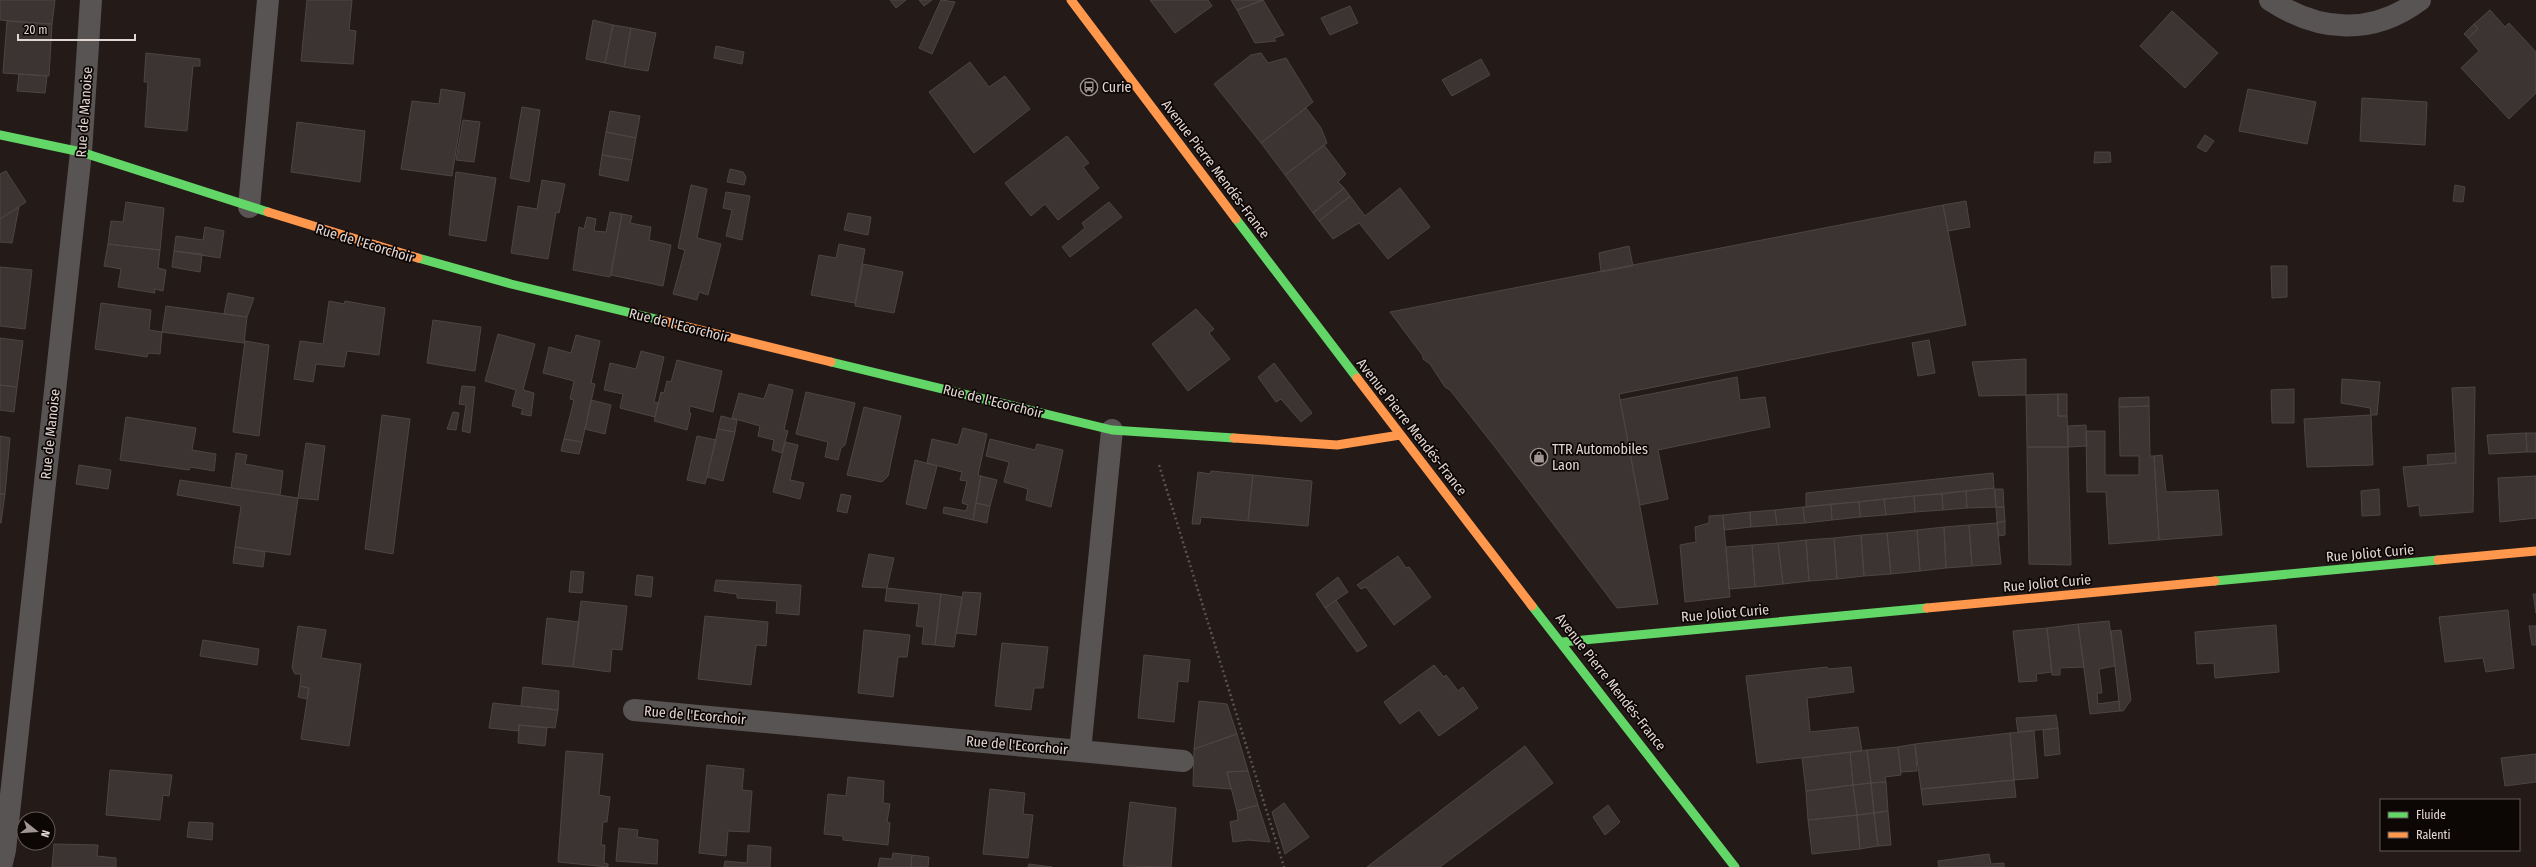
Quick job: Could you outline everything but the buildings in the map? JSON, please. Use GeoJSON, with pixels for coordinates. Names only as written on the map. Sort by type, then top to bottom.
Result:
{"type":"FeatureCollection","features":[{"type":"Feature","properties":{"kind":"street","name":"Rue de Manoise"},"geometry":{"type":"LineString","coordinates":[[2,855],[81,152],[91,0]]}},
{"type":"Feature","properties":{"kind":"street"},"geometry":{"type":"LineString","coordinates":[[249,206],[268,0]]}},
{"type":"Feature","properties":{"kind":"street","name":"Avenue Pierre Mendés-France"},"geometry":{"type":"LineString","coordinates":[[1071,0],[1400,435],[1735,867]]}},
{"type":"Feature","properties":{"kind":"street"},"geometry":{"type":"LineString","coordinates":[[2270,0],[2296,14],[2323,24],[2344,27],[2386,18],[2408,9],[2420,0]]}},
{"type":"Feature","properties":{"kind":"street","name":"Rue de l'Ecorchoir"},"geometry":{"type":"LineString","coordinates":[[0,135],[81,152],[384,249],[511,284],[1112,430],[1337,445],[1400,435]]}},
{"type":"Feature","properties":{"kind":"street","name":"Rue de l'Ecorchoir"},"geometry":{"type":"LineString","coordinates":[[634,710],[1080,751],[1112,430]]}},
{"type":"Feature","properties":{"kind":"street","name":"Rue Joliot Curie"},"geometry":{"type":"LineString","coordinates":[[1562,642],[2536,551]]}},
{"type":"Feature","properties":{"kind":"street"},"geometry":{"type":"LineString","coordinates":[[1080,751],[1183,761]]}},
{"type":"Feature","properties":{"kind":"path"},"geometry":{"type":"LineString","coordinates":[[1148,432],[1284,867]]}},
{"type":"Feature","properties":{"kind":"traffic: fast"},"geometry":{"type":"LineString","coordinates":[[0,135],[81,152],[268,212]]}},
{"type":"Feature","properties":{"kind":"traffic: fast"},"geometry":{"type":"LineString","coordinates":[[1236,219],[1357,378]]}},
{"type":"Feature","properties":{"kind":"traffic: fast"},"geometry":{"type":"LineString","coordinates":[[418,258],[511,284],[660,320]]}},
{"type":"Feature","properties":{"kind":"traffic: fast"},"geometry":{"type":"LineString","coordinates":[[831,362],[1112,430],[1234,438]]}},
{"type":"Feature","properties":{"kind":"traffic: fast"},"geometry":{"type":"LineString","coordinates":[[2215,581],[2438,560]]}},
{"type":"Feature","properties":{"kind":"traffic: fast"},"geometry":{"type":"LineString","coordinates":[[1532,606],[1735,867]]}},
{"type":"Feature","properties":{"kind":"traffic: fast"},"geometry":{"type":"LineString","coordinates":[[1562,642],[1927,608]]}},
{"type":"Feature","properties":{"kind":"traffic: slow"},"geometry":{"type":"LineString","coordinates":[[1071,0],[1236,219]]}},
{"type":"Feature","properties":{"kind":"traffic: slow"},"geometry":{"type":"LineString","coordinates":[[268,212],[418,258]]}},
{"type":"Feature","properties":{"kind":"traffic: slow"},"geometry":{"type":"LineString","coordinates":[[660,320],[831,362]]}},
{"type":"Feature","properties":{"kind":"traffic: slow"},"geometry":{"type":"LineString","coordinates":[[1357,378],[1532,606]]}},
{"type":"Feature","properties":{"kind":"traffic: slow"},"geometry":{"type":"LineString","coordinates":[[1234,438],[1337,445],[1400,435]]}},
{"type":"Feature","properties":{"kind":"traffic: slow"},"geometry":{"type":"LineString","coordinates":[[2438,560],[2536,551]]}},
{"type":"Feature","properties":{"kind":"traffic: slow"},"geometry":{"type":"LineString","coordinates":[[1927,608],[2215,581]]}},
{"type":"Feature","properties":{"kind":"place","name":"Curie"},"geometry":{"type":"Point","coordinates":[1089,87]}},
{"type":"Feature","properties":{"kind":"place","name":"TTR Automobiles Laon"},"geometry":{"type":"Point","coordinates":[1539,457]}}]}
